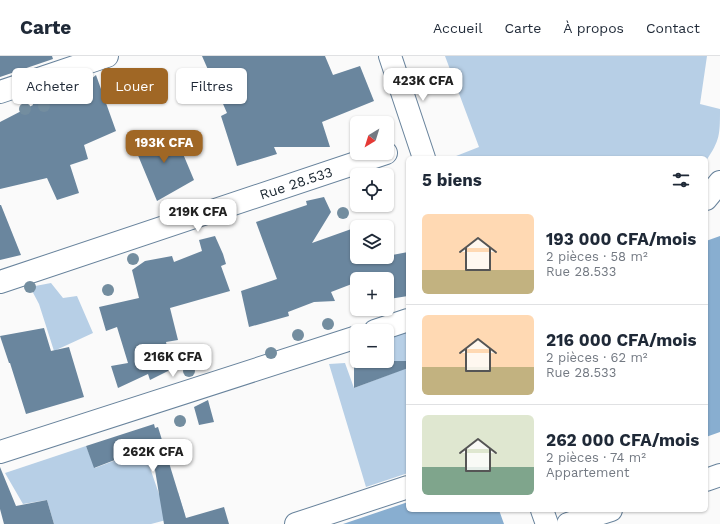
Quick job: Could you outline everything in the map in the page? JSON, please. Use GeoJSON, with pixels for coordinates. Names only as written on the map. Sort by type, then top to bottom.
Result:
{"type":"FeatureCollection","features":[{"type":"Feature","properties":{"kind":"street"},"geometry":{"type":"LineString","coordinates":[[0,92],[107,56]]}},
{"type":"Feature","properties":{"kind":"street"},"geometry":{"type":"LineString","coordinates":[[390,56],[422,150]]}},
{"type":"Feature","properties":{"kind":"street","name":"Rue 28.533"},"geometry":{"type":"LineString","coordinates":[[394,152],[422,150]]}},
{"type":"Feature","properties":{"kind":"street","name":"Rue 28.533"},"geometry":{"type":"LineString","coordinates":[[0,282],[366,160]]}},
{"type":"Feature","properties":{"kind":"street"},"geometry":{"type":"LineString","coordinates":[[708,197],[720,182]]}},
{"type":"Feature","properties":{"kind":"street"},"geometry":{"type":"LineString","coordinates":[[394,325],[406,321]]}},
{"type":"Feature","properties":{"kind":"street"},"geometry":{"type":"LineString","coordinates":[[0,452],[350,339]]}},
{"type":"Feature","properties":{"kind":"street"},"geometry":{"type":"LineString","coordinates":[[708,479],[720,475]]}},
{"type":"Feature","properties":{"kind":"street"},"geometry":{"type":"LineString","coordinates":[[296,524],[406,488]]}},
{"type":"Feature","properties":{"kind":"street"},"geometry":{"type":"LineString","coordinates":[[543,512],[547,524]]}},
{"type":"Feature","properties":{"kind":"street"},"geometry":{"type":"LineString","coordinates":[[568,524],[606,512]]}},
{"type":"Feature","properties":{"kind":"shaded area"},"geometry":{"type":"Polygon","coordinates":[[[445,56],[707,56],[700,104],[720,109],[720,125],[717,142],[708,158],[708,156],[456,156],[479,147],[445,56]]]}},
{"type":"Feature","properties":{"kind":"shaded area"},"geometry":{"type":"Polygon","coordinates":[[[720,236],[720,432],[708,436],[708,240],[720,236]]]}},
{"type":"Feature","properties":{"kind":"shaded area"},"geometry":{"type":"Polygon","coordinates":[[[51,283],[63,298],[77,296],[93,333],[54,351],[39,304],[30,287],[51,283]]]}},
{"type":"Feature","properties":{"kind":"shaded area"},"geometry":{"type":"Polygon","coordinates":[[[406,326],[406,474],[366,487],[329,364],[345,363],[354,388],[396,372],[394,366],[394,329],[406,326]]]}},
{"type":"Feature","properties":{"kind":"shaded area"},"geometry":{"type":"Polygon","coordinates":[[[161,443],[170,466],[149,465],[159,494],[178,492],[185,515],[151,524],[54,524],[47,500],[23,504],[5,473],[86,446],[95,468],[161,443]]]}},
{"type":"Feature","properties":{"kind":"shaded area"},"geometry":{"type":"Polygon","coordinates":[[[406,503],[406,512],[500,512],[504,524],[343,524],[406,503]]]}},
{"type":"Feature","properties":{"kind":"building"},"geometry":{"type":"Polygon","coordinates":[[[0,56],[52,56],[53,59],[26,68],[12,68],[12,73],[0,77],[0,56]]]}},
{"type":"Feature","properties":{"kind":"building"},"geometry":{"type":"Polygon","coordinates":[[[202,56],[325,56],[333,75],[360,66],[374,101],[322,122],[330,147],[274,147],[277,154],[237,166],[221,116],[227,113],[223,104],[247,104],[247,68],[207,68],[202,56]]]}},
{"type":"Feature","properties":{"kind":"building"},"geometry":{"type":"Polygon","coordinates":[[[96,75],[101,89],[101,104],[106,104],[116,131],[84,145],[88,159],[70,165],[79,193],[57,200],[47,178],[0,189],[0,122],[33,104],[93,104],[93,77],[96,75]]]}},
{"type":"Feature","properties":{"kind":"building"},"geometry":{"type":"Polygon","coordinates":[[[173,130],[194,180],[157,201],[137,153],[137,142],[173,130]]]}},
{"type":"Feature","properties":{"kind":"building"},"geometry":{"type":"Polygon","coordinates":[[[324,197],[331,212],[312,243],[350,229],[350,264],[394,264],[394,255],[406,252],[406,296],[394,298],[394,272],[350,272],[350,285],[331,292],[335,301],[314,302],[288,312],[289,316],[249,327],[241,291],[277,279],[256,222],[307,205],[306,201],[324,197]]]}},
{"type":"Feature","properties":{"kind":"building"},"geometry":{"type":"Polygon","coordinates":[[[0,205],[21,255],[0,260],[0,205]]]}},
{"type":"Feature","properties":{"kind":"building"},"geometry":{"type":"Polygon","coordinates":[[[215,236],[226,264],[221,266],[230,291],[170,308],[178,340],[166,342],[172,369],[150,380],[148,374],[118,388],[111,366],[128,363],[117,327],[106,331],[99,307],[139,298],[132,270],[145,261],[172,256],[174,262],[202,251],[199,240],[215,236]]]}},
{"type":"Feature","properties":{"kind":"building"},"geometry":{"type":"Polygon","coordinates":[[[44,328],[51,351],[69,347],[84,397],[26,414],[0,336],[44,328]]]}},
{"type":"Feature","properties":{"kind":"building"},"geometry":{"type":"Polygon","coordinates":[[[394,361],[406,361],[406,369],[354,388],[354,368],[394,368],[394,361]]]}},
{"type":"Feature","properties":{"kind":"building"},"geometry":{"type":"Polygon","coordinates":[[[208,400],[214,422],[199,425],[194,407],[208,400]]]}},
{"type":"Feature","properties":{"kind":"building"},"geometry":{"type":"Polygon","coordinates":[[[154,424],[155,428],[158,427],[186,518],[224,507],[229,524],[164,524],[151,446],[94,468],[86,446],[154,424]]]}},
{"type":"Feature","properties":{"kind":"building"},"geometry":{"type":"Polygon","coordinates":[[[0,467],[16,506],[47,500],[54,524],[4,524],[0,509],[0,467]]]}}]}
